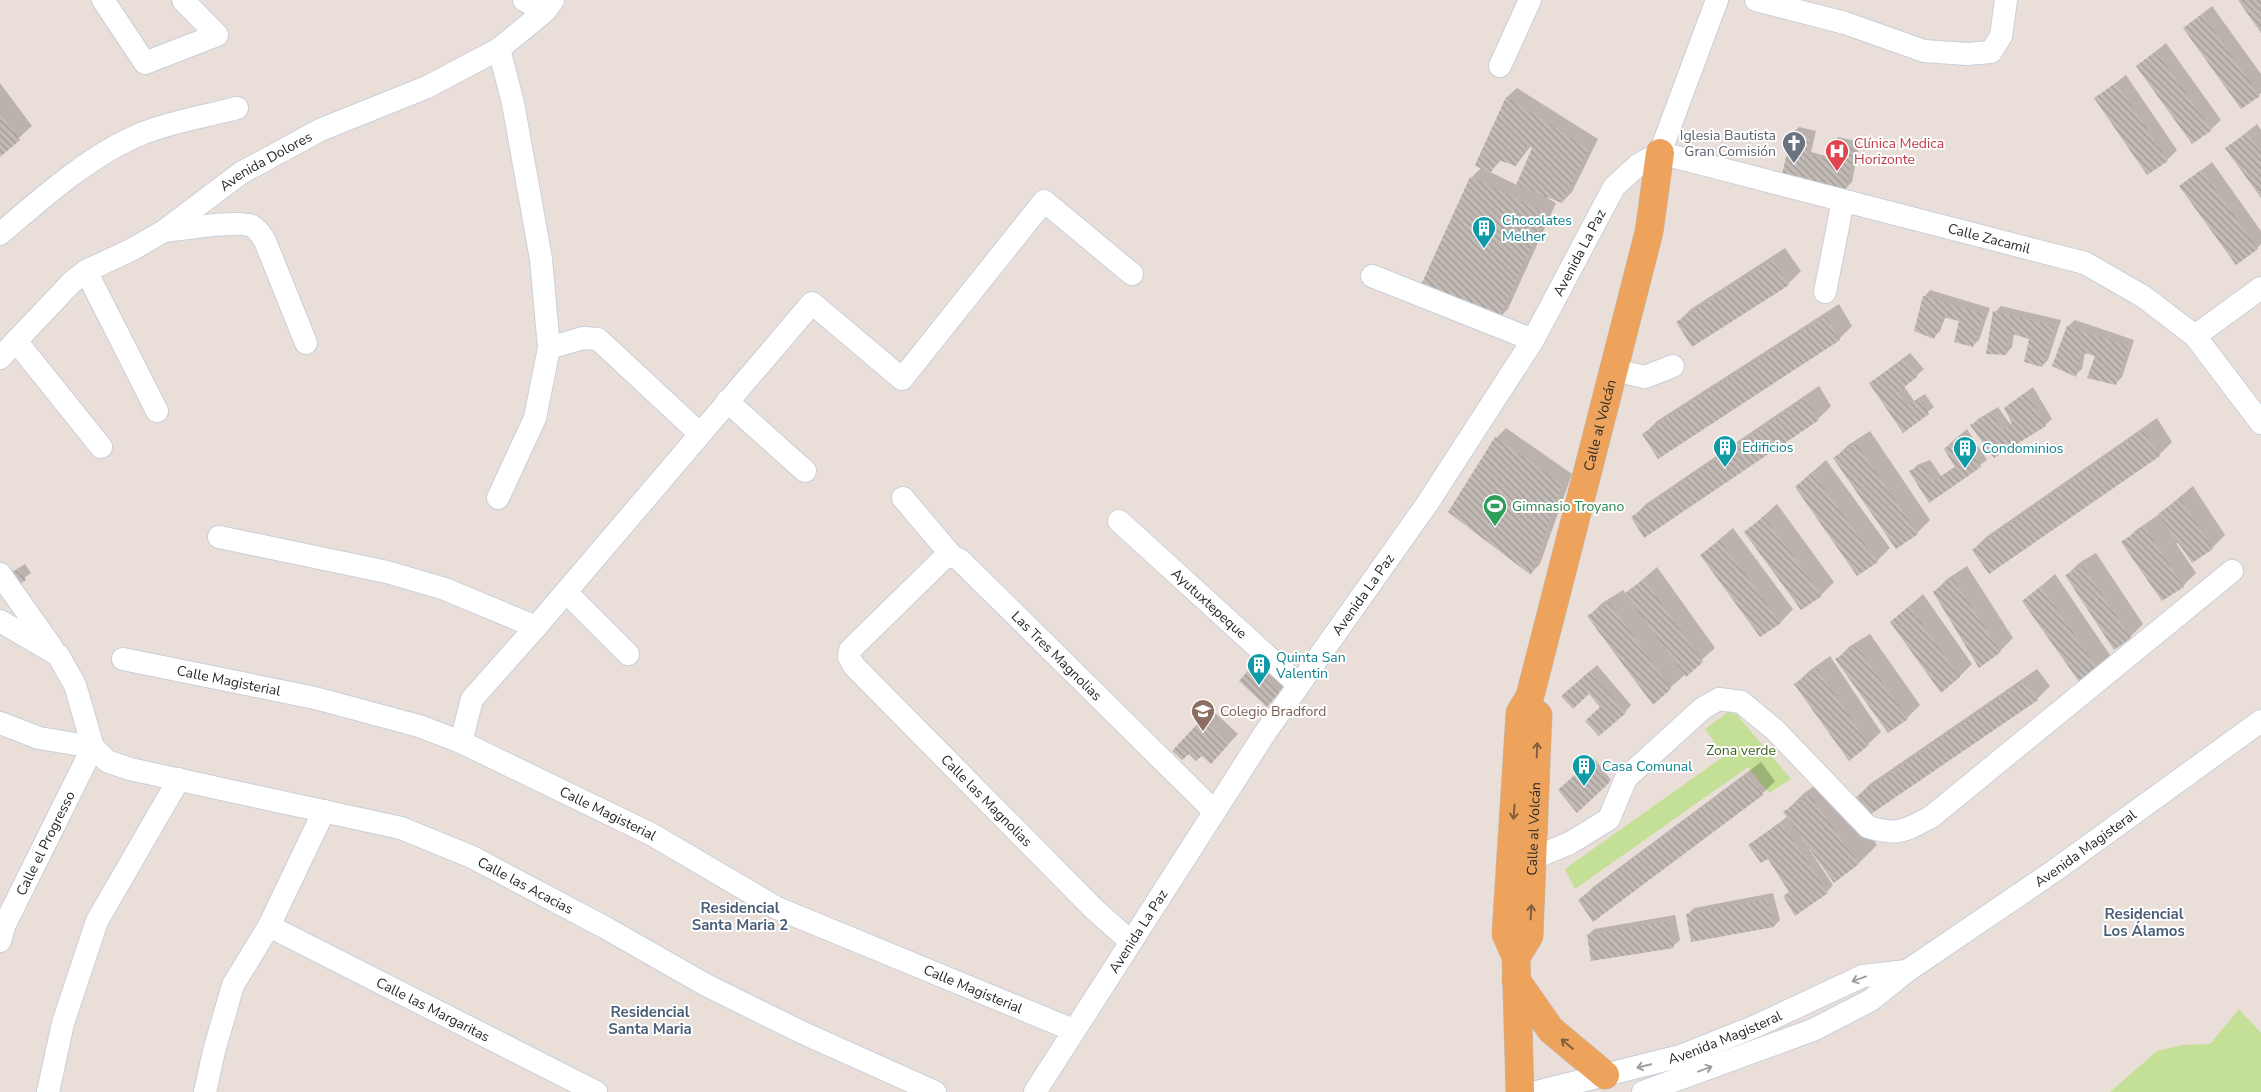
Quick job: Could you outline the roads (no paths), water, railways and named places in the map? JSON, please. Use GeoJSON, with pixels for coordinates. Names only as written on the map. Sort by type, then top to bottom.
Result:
{"type":"FeatureCollection","features":[{"type":"Feature","properties":{"kind":"main road","name":"Calle al Volcán"},"geometry":{"type":"LineString","coordinates":[[1520,1092],[1516,968],[1506,934],[1520,713],[1530,696],[1649,232],[1660,153]]}},
{"type":"Feature","properties":{"kind":"main road","name":"Calle al Volcán"},"geometry":{"type":"LineString","coordinates":[[1516,968],[1529,936],[1534,858],[1538,715],[1530,696]]}},
{"type":"Feature","properties":{"kind":"main road"},"geometry":{"type":"LineString","coordinates":[[1516,968],[1551,1030],[1607,1084]]}},
{"type":"Feature","properties":{"kind":"street"},"geometry":{"type":"LineString","coordinates":[[103,0],[145,64],[217,35],[183,0]]}},
{"type":"Feature","properties":{"kind":"street"},"geometry":{"type":"LineString","coordinates":[[524,0],[549,5]]}},
{"type":"Feature","properties":{"kind":"street"},"geometry":{"type":"LineString","coordinates":[[1500,66],[1530,0]]}},
{"type":"Feature","properties":{"kind":"street"},"geometry":{"type":"LineString","coordinates":[[1660,153],[1717,0]]}},
{"type":"Feature","properties":{"kind":"street"},"geometry":{"type":"LineString","coordinates":[[1756,0],[1845,23],[1924,51],[1967,54],[1991,52],[2002,36],[2006,0]]}},
{"type":"Feature","properties":{"kind":"street","name":"Avenida Dolores"},"geometry":{"type":"LineString","coordinates":[[0,358],[86,271],[131,250],[164,231],[241,173],[320,130],[427,87],[499,49],[549,5]]}},
{"type":"Feature","properties":{"kind":"street"},"geometry":{"type":"LineString","coordinates":[[498,498],[535,418],[549,348],[541,259],[513,103],[499,49]]}},
{"type":"Feature","properties":{"kind":"street"},"geometry":{"type":"LineString","coordinates":[[0,234],[56,186],[134,137],[237,108]]}},
{"type":"Feature","properties":{"kind":"street","name":"Calle Zacamil"},"geometry":{"type":"LineString","coordinates":[[1660,153],[2085,263],[2144,297],[2195,336],[2261,423]]}},
{"type":"Feature","properties":{"kind":"street","name":"Avenida La Paz"},"geometry":{"type":"LineString","coordinates":[[1035,1092],[1072,1030],[1214,811],[1299,685],[1427,504],[1532,340],[1614,187],[1638,165],[1660,153]]}},
{"type":"Feature","properties":{"kind":"street"},"geometry":{"type":"LineString","coordinates":[[461,742],[472,699],[536,627],[812,303],[902,379],[1044,201],[1132,274]]}},
{"type":"Feature","properties":{"kind":"street"},"geometry":{"type":"LineString","coordinates":[[1824,292],[1843,201]]}},
{"type":"Feature","properties":{"kind":"street"},"geometry":{"type":"LineString","coordinates":[[164,231],[204,226],[250,225],[258,230],[306,343]]}},
{"type":"Feature","properties":{"kind":"street"},"geometry":{"type":"LineString","coordinates":[[86,271],[157,410]]}},
{"type":"Feature","properties":{"kind":"street"},"geometry":{"type":"LineString","coordinates":[[1372,276],[1532,340]]}},
{"type":"Feature","properties":{"kind":"street"},"geometry":{"type":"LineString","coordinates":[[2195,336],[2261,288]]}},
{"type":"Feature","properties":{"kind":"street"},"geometry":{"type":"LineString","coordinates":[[549,348],[583,338],[598,339],[699,434]]}},
{"type":"Feature","properties":{"kind":"street"},"geometry":{"type":"LineString","coordinates":[[16,341],[101,448]]}},
{"type":"Feature","properties":{"kind":"street"},"geometry":{"type":"LineString","coordinates":[[1614,370],[1645,377],[1673,366]]}},
{"type":"Feature","properties":{"kind":"street"},"geometry":{"type":"LineString","coordinates":[[728,401],[805,471]]}},
{"type":"Feature","properties":{"kind":"street","name":"Las Tres Magnolias"},"geometry":{"type":"LineString","coordinates":[[903,498],[952,556],[960,560],[1214,811]]}},
{"type":"Feature","properties":{"kind":"street","name":"Ayutuxtepeque"},"geometry":{"type":"LineString","coordinates":[[1119,521],[1299,685]]}},
{"type":"Feature","properties":{"kind":"street"},"geometry":{"type":"LineString","coordinates":[[219,537],[396,574],[445,589],[536,627]]}},
{"type":"Feature","properties":{"kind":"street","name":"Calle las Magnolias"},"geometry":{"type":"LineString","coordinates":[[952,556],[944,558],[850,650],[849,657],[854,666],[1095,910],[1130,940]]}},
{"type":"Feature","properties":{"kind":"street"},"geometry":{"type":"LineString","coordinates":[[1534,858],[1570,844],[1608,819],[1626,778],[1703,708],[1719,700],[1741,702],[1775,730],[1868,827],[1890,833],[1906,830],[1931,816],[2232,571]]}},
{"type":"Feature","properties":{"kind":"street"},"geometry":{"type":"LineString","coordinates":[[0,574],[58,655],[75,685],[93,747],[39,738],[0,723]]}},
{"type":"Feature","properties":{"kind":"street"},"geometry":{"type":"LineString","coordinates":[[566,592],[628,654]]}},
{"type":"Feature","properties":{"kind":"street"},"geometry":{"type":"LineString","coordinates":[[0,621],[58,655]]}},
{"type":"Feature","properties":{"kind":"street","name":"Calle Magisterial"},"geometry":{"type":"LineString","coordinates":[[123,659],[315,698],[419,726],[461,742],[651,834],[777,908],[1072,1030]]}},
{"type":"Feature","properties":{"kind":"street","name":"Avenida Magisteral"},"geometry":{"type":"LineString","coordinates":[[1643,1092],[1813,1030],[1871,1000],[1907,971],[2054,871],[2261,721]]}},
{"type":"Feature","properties":{"kind":"street","name":"Calle las Acacias"},"geometry":{"type":"LineString","coordinates":[[93,747],[107,761],[130,769],[400,828],[472,857],[606,928],[706,985],[800,1032],[934,1092]]}},
{"type":"Feature","properties":{"kind":"street","name":"Calle el Progresso"},"geometry":{"type":"LineString","coordinates":[[0,941],[4,924],[93,747]]}},
{"type":"Feature","properties":{"kind":"street"},"geometry":{"type":"LineString","coordinates":[[48,1092],[63,1023],[97,921],[179,779]]}},
{"type":"Feature","properties":{"kind":"street"},"geometry":{"type":"LineString","coordinates":[[205,1092],[214,1051],[233,985],[269,926],[324,811]]}},
{"type":"Feature","properties":{"kind":"street","name":"Calle las Margaritas"},"geometry":{"type":"LineString","coordinates":[[269,926],[596,1092]]}},
{"type":"Feature","properties":{"kind":"street","name":"Avenida Magisteral"},"geometry":{"type":"LineString","coordinates":[[1537,1092],[1607,1084],[1756,1026],[1863,976],[1907,971]]}},
{"type":"Feature","properties":{"kind":"place","name":"Iglesia Bautista Gran Comisión"},"geometry":{"type":"Point","coordinates":[1794,164]}},
{"type":"Feature","properties":{"kind":"place","name":"Clínica Medica Horizonte"},"geometry":{"type":"Point","coordinates":[1837,172]}},
{"type":"Feature","properties":{"kind":"place","name":"Chocolates Melher"},"geometry":{"type":"Point","coordinates":[1484,249]}},
{"type":"Feature","properties":{"kind":"place","name":"Edificios"},"geometry":{"type":"Point","coordinates":[1725,468]}},
{"type":"Feature","properties":{"kind":"place","name":"Condominios"},"geometry":{"type":"Point","coordinates":[1965,469]}},
{"type":"Feature","properties":{"kind":"place","name":"Gimnasio Troyano"},"geometry":{"type":"Point","coordinates":[1495,527]}},
{"type":"Feature","properties":{"kind":"place","name":"Quinta San Valentin"},"geometry":{"type":"Point","coordinates":[1259,686]}},
{"type":"Feature","properties":{"kind":"place","name":"Colegio Bradford"},"geometry":{"type":"Point","coordinates":[1203,732]}},
{"type":"Feature","properties":{"kind":"place","name":"Casa Comunal"},"geometry":{"type":"Point","coordinates":[1584,787]}},
{"type":"Feature","properties":{"kind":"district","name":"Residencial Santa Maria 2"},"geometry":{"type":"Point","coordinates":[740,916]}},
{"type":"Feature","properties":{"kind":"district","name":"Residencial Los Álamos"},"geometry":{"type":"Point","coordinates":[2144,922]}},
{"type":"Feature","properties":{"kind":"district","name":"Residencial Santa Maria"},"geometry":{"type":"Point","coordinates":[650,1020]}},
{"type":"Feature","properties":{"kind":"park label","name":"Zona verde"},"geometry":{"type":"Point","coordinates":[1741,750]}}]}
